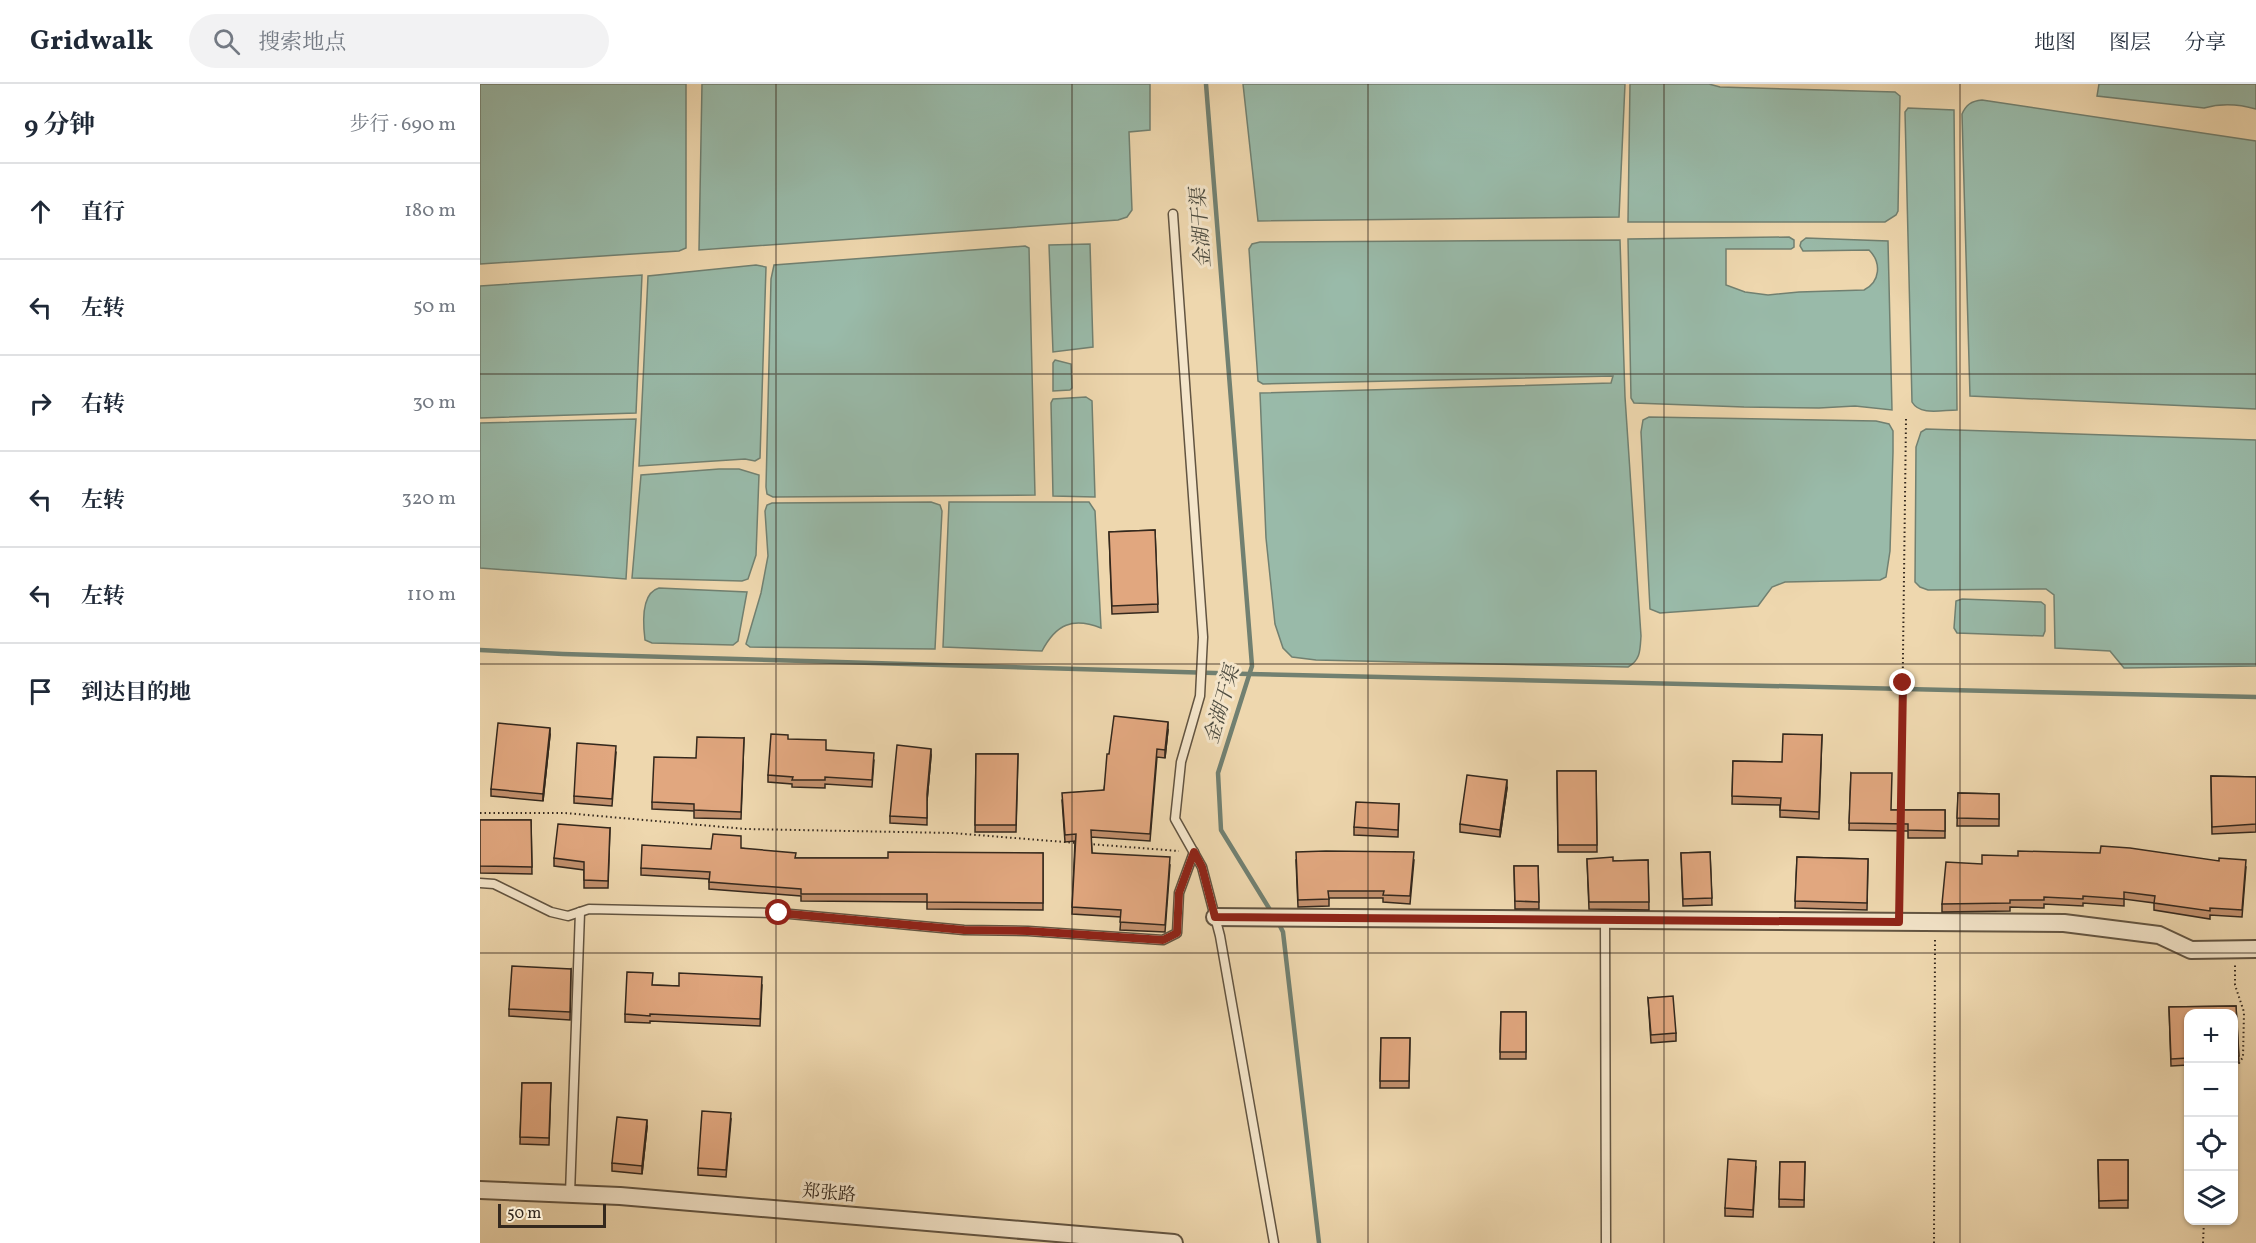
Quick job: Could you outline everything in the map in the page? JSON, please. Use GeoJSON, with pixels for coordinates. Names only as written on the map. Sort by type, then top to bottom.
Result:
{"type":"FeatureCollection","features":[{"type":"Feature","properties":{"kind":"street"},"geometry":{"type":"LineString","coordinates":[[1215,917],[2064,923],[2159,934],[2191,950],[2256,949]]}},
{"type":"Feature","properties":{"kind":"street","name":"郑张路"},"geometry":{"type":"LineString","coordinates":[[480,1190],[632,1197],[1174,1243]]}},
{"type":"Feature","properties":{"kind":"lane"},"geometry":{"type":"LineString","coordinates":[[1173,214],[1203,637],[1200,696],[1181,762],[1175,819],[1202,867],[1215,917],[1274,1243]]}},
{"type":"Feature","properties":{"kind":"lane"},"geometry":{"type":"LineString","coordinates":[[480,883],[494,884],[551,912],[568,916],[589,909],[779,913],[964,930],[1028,931],[1163,940],[1177,933],[1179,893],[1194,852]]}},
{"type":"Feature","properties":{"kind":"lane"},"geometry":{"type":"LineString","coordinates":[[570,1194],[580,912]]}},
{"type":"Feature","properties":{"kind":"lane"},"geometry":{"type":"LineString","coordinates":[[1605,920],[1606,1243]]}},
{"type":"Feature","properties":{"kind":"path"},"geometry":{"type":"LineString","coordinates":[[1901,815],[1906,419]]}},
{"type":"Feature","properties":{"kind":"path"},"geometry":{"type":"LineString","coordinates":[[480,813],[566,813],[746,829],[952,833],[1194,852]]}},
{"type":"Feature","properties":{"kind":"path"},"geometry":{"type":"LineString","coordinates":[[1899,922],[1900,827]]}},
{"type":"Feature","properties":{"kind":"path"},"geometry":{"type":"LineString","coordinates":[[1934,1243],[1935,923]]}},
{"type":"Feature","properties":{"kind":"path"},"geometry":{"type":"LineString","coordinates":[[2237,950],[2235,985],[2244,1012],[2243,1057],[2238,1065]]}},
{"type":"Feature","properties":{"kind":"path"},"geometry":{"type":"LineString","coordinates":[[2204,1225],[2204,1243]]}},
{"type":"Feature","properties":{"kind":"shaded area"},"geometry":{"type":"Polygon","coordinates":[[[480,84],[686,84],[686,248],[679,251],[480,264],[480,84]]]}},
{"type":"Feature","properties":{"kind":"shaded area"},"geometry":{"type":"Polygon","coordinates":[[[702,84],[1150,84],[1150,130],[1129,132],[1132,210],[1127,217],[1118,220],[699,250],[702,84]]]}},
{"type":"Feature","properties":{"kind":"shaded area"},"geometry":{"type":"Polygon","coordinates":[[[1243,84],[1625,84],[1619,217],[1258,221],[1243,84]]]}},
{"type":"Feature","properties":{"kind":"shaded area"},"geometry":{"type":"Polygon","coordinates":[[[1630,84],[1709,84],[1720,87],[1895,92],[1900,96],[1898,211],[1885,222],[1628,222],[1630,84]]]}},
{"type":"Feature","properties":{"kind":"shaded area"},"geometry":{"type":"Polygon","coordinates":[[[2099,84],[2256,84],[2256,109],[2230,105],[2204,108],[2097,96],[2099,84]]]}},
{"type":"Feature","properties":{"kind":"shaded area"},"geometry":{"type":"Polygon","coordinates":[[[1982,100],[2256,141],[2256,409],[1970,396],[1962,114],[1969,104],[1982,100]]]}},
{"type":"Feature","properties":{"kind":"shaded area"},"geometry":{"type":"Polygon","coordinates":[[[1908,108],[1954,110],[1957,410],[1926,411],[1912,402],[1905,112],[1908,108]]]}},
{"type":"Feature","properties":{"kind":"shaded area"},"geometry":{"type":"Polygon","coordinates":[[[1789,237],[1794,240],[1794,247],[1791,249],[1726,249],[1726,285],[1745,292],[1768,295],[1864,290],[1873,282],[1877,272],[1876,261],[1869,250],[1803,251],[1800,246],[1801,242],[1806,238],[1888,241],[1892,410],[1855,406],[1744,407],[1634,403],[1631,398],[1628,239],[1789,237]]]}},
{"type":"Feature","properties":{"kind":"shaded area"},"geometry":{"type":"Polygon","coordinates":[[[1620,240],[1625,397],[1641,636],[1639,654],[1635,661],[1628,667],[1316,660],[1292,657],[1283,648],[1275,624],[1266,538],[1260,393],[1611,383],[1613,376],[1263,384],[1258,381],[1249,249],[1252,244],[1260,242],[1620,240]]]}},
{"type":"Feature","properties":{"kind":"shaded area"},"geometry":{"type":"Polygon","coordinates":[[[1090,244],[1093,347],[1053,352],[1049,245],[1090,244]]]}},
{"type":"Feature","properties":{"kind":"shaded area"},"geometry":{"type":"Polygon","coordinates":[[[1025,246],[1029,248],[1035,495],[773,497],[767,494],[771,279],[774,265],[1025,246]]]}},
{"type":"Feature","properties":{"kind":"shaded area"},"geometry":{"type":"Polygon","coordinates":[[[756,265],[766,267],[760,458],[755,461],[745,459],[639,466],[648,276],[756,265]]]}},
{"type":"Feature","properties":{"kind":"shaded area"},"geometry":{"type":"Polygon","coordinates":[[[642,275],[636,413],[480,418],[480,286],[642,275]]]}},
{"type":"Feature","properties":{"kind":"shaded area"},"geometry":{"type":"Polygon","coordinates":[[[1055,360],[1071,364],[1072,388],[1070,390],[1053,391],[1053,363],[1055,360]]]}},
{"type":"Feature","properties":{"kind":"shaded area"},"geometry":{"type":"Polygon","coordinates":[[[1086,397],[1092,401],[1095,497],[1053,496],[1051,403],[1053,399],[1086,397]]]}},
{"type":"Feature","properties":{"kind":"shaded area"},"geometry":{"type":"Polygon","coordinates":[[[1649,417],[1876,421],[1889,424],[1893,431],[1893,452],[1890,551],[1886,577],[1880,580],[1785,582],[1772,587],[1758,606],[1660,613],[1650,609],[1641,432],[1643,420],[1649,417]]]}},
{"type":"Feature","properties":{"kind":"shaded area"},"geometry":{"type":"Polygon","coordinates":[[[636,419],[626,579],[480,568],[480,423],[636,419]]]}},
{"type":"Feature","properties":{"kind":"shaded area"},"geometry":{"type":"Polygon","coordinates":[[[1926,429],[2256,440],[2256,666],[2124,668],[2110,651],[2055,648],[2054,595],[2046,589],[1928,590],[1920,587],[1915,582],[1916,447],[1921,432],[1926,429]]]}},
{"type":"Feature","properties":{"kind":"shaded area"},"geometry":{"type":"Polygon","coordinates":[[[739,469],[759,475],[756,555],[748,579],[742,581],[632,578],[641,475],[739,469]]]}},
{"type":"Feature","properties":{"kind":"shaded area"},"geometry":{"type":"Polygon","coordinates":[[[931,502],[940,505],[942,511],[935,649],[750,647],[746,644],[761,593],[768,556],[765,511],[767,505],[772,503],[931,502]]]}},
{"type":"Feature","properties":{"kind":"shaded area"},"geometry":{"type":"Polygon","coordinates":[[[949,502],[1089,502],[1095,511],[1101,628],[1082,623],[1066,625],[1053,634],[1042,651],[943,647],[949,502]]]}},
{"type":"Feature","properties":{"kind":"shaded area"},"geometry":{"type":"Polygon","coordinates":[[[659,588],[747,592],[738,641],[733,645],[652,643],[645,640],[646,602],[653,591],[659,588]]]}},
{"type":"Feature","properties":{"kind":"shaded area"},"geometry":{"type":"Polygon","coordinates":[[[1962,599],[2041,602],[2045,605],[2043,636],[1957,633],[1954,628],[1956,601],[1962,599]]]}},
{"type":"Feature","properties":{"kind":"building"},"geometry":{"type":"Polygon","coordinates":[[[1155,530],[1158,604],[1112,606],[1109,532],[1155,530]]]}},
{"type":"Feature","properties":{"kind":"building"},"geometry":{"type":"Polygon","coordinates":[[[1114,716],[1168,722],[1165,750],[1157,749],[1150,834],[1091,830],[1092,853],[1170,857],[1165,925],[1120,922],[1121,910],[1072,907],[1076,834],[1065,835],[1062,793],[1104,790],[1107,754],[1109,754],[1114,716]]]}},
{"type":"Feature","properties":{"kind":"building"},"geometry":{"type":"Polygon","coordinates":[[[498,723],[550,728],[543,794],[491,789],[498,723]]]}},
{"type":"Feature","properties":{"kind":"building"},"geometry":{"type":"Polygon","coordinates":[[[771,734],[788,735],[788,739],[826,740],[826,750],[874,753],[872,780],[825,777],[825,780],[792,780],[793,777],[768,775],[771,734]]]}},
{"type":"Feature","properties":{"kind":"building"},"geometry":{"type":"Polygon","coordinates":[[[1783,734],[1822,735],[1819,812],[1780,810],[1781,798],[1732,796],[1733,761],[1782,762],[1783,734]]]}},
{"type":"Feature","properties":{"kind":"building"},"geometry":{"type":"Polygon","coordinates":[[[697,737],[744,738],[741,812],[694,810],[694,804],[652,802],[654,757],[696,758],[697,737]]]}},
{"type":"Feature","properties":{"kind":"building"},"geometry":{"type":"Polygon","coordinates":[[[577,743],[616,746],[612,799],[574,796],[577,743]]]}},
{"type":"Feature","properties":{"kind":"building"},"geometry":{"type":"Polygon","coordinates":[[[897,745],[931,749],[927,818],[890,816],[897,745]]]}},
{"type":"Feature","properties":{"kind":"building"},"geometry":{"type":"Polygon","coordinates":[[[976,754],[1018,754],[1016,825],[975,825],[976,754]]]}},
{"type":"Feature","properties":{"kind":"building"},"geometry":{"type":"Polygon","coordinates":[[[1557,771],[1596,771],[1597,845],[1558,845],[1557,771]]]}},
{"type":"Feature","properties":{"kind":"building"},"geometry":{"type":"Polygon","coordinates":[[[1851,773],[1892,773],[1891,810],[1945,810],[1945,831],[1908,830],[1908,824],[1849,823],[1851,773]]]}},
{"type":"Feature","properties":{"kind":"building"},"geometry":{"type":"Polygon","coordinates":[[[1467,775],[1507,780],[1500,830],[1460,824],[1467,775]]]}},
{"type":"Feature","properties":{"kind":"building"},"geometry":{"type":"Polygon","coordinates":[[[2211,776],[2256,777],[2256,824],[2212,827],[2211,776]]]}},
{"type":"Feature","properties":{"kind":"building"},"geometry":{"type":"Polygon","coordinates":[[[1958,793],[1999,794],[1999,819],[1957,818],[1958,793]]]}},
{"type":"Feature","properties":{"kind":"building"},"geometry":{"type":"Polygon","coordinates":[[[1356,802],[1399,804],[1398,830],[1354,827],[1356,802]]]}},
{"type":"Feature","properties":{"kind":"building"},"geometry":{"type":"Polygon","coordinates":[[[480,820],[531,820],[532,867],[480,866],[480,820]]]}},
{"type":"Feature","properties":{"kind":"building"},"geometry":{"type":"Polygon","coordinates":[[[558,824],[610,828],[608,881],[584,880],[584,862],[554,858],[558,824]]]}},
{"type":"Feature","properties":{"kind":"building"},"geometry":{"type":"Polygon","coordinates":[[[713,834],[741,836],[741,848],[796,853],[795,858],[888,858],[888,852],[1043,853],[1043,903],[927,902],[927,894],[801,894],[801,889],[709,882],[710,872],[641,868],[642,845],[711,849],[713,834]]]}},
{"type":"Feature","properties":{"kind":"building"},"geometry":{"type":"Polygon","coordinates":[[[2101,846],[2219,861],[2219,858],[2246,860],[2242,910],[2210,908],[2210,911],[2154,903],[2155,896],[2124,892],[2124,899],[2083,896],[2083,899],[2044,897],[2044,900],[2010,900],[2010,903],[1942,904],[1946,862],[1982,864],[1982,855],[2018,856],[2018,851],[2100,853],[2101,846]]]}},
{"type":"Feature","properties":{"kind":"building"},"geometry":{"type":"Polygon","coordinates":[[[1296,852],[1414,852],[1410,896],[1383,895],[1384,891],[1328,891],[1329,899],[1298,900],[1296,852]]]}},
{"type":"Feature","properties":{"kind":"building"},"geometry":{"type":"Polygon","coordinates":[[[1710,852],[1712,898],[1683,899],[1681,853],[1710,852]]]}},
{"type":"Feature","properties":{"kind":"building"},"geometry":{"type":"Polygon","coordinates":[[[1613,857],[1613,861],[1648,860],[1649,902],[1589,902],[1587,859],[1613,857]]]}},
{"type":"Feature","properties":{"kind":"building"},"geometry":{"type":"Polygon","coordinates":[[[1797,857],[1868,859],[1867,903],[1795,901],[1797,857]]]}},
{"type":"Feature","properties":{"kind":"building"},"geometry":{"type":"Polygon","coordinates":[[[1514,866],[1538,866],[1539,902],[1515,901],[1514,866]]]}},
{"type":"Feature","properties":{"kind":"building"},"geometry":{"type":"Polygon","coordinates":[[[512,966],[571,969],[570,1012],[509,1009],[512,966]]]}},
{"type":"Feature","properties":{"kind":"building"},"geometry":{"type":"Polygon","coordinates":[[[627,972],[653,973],[652,985],[679,986],[679,973],[762,977],[760,1019],[625,1014],[627,972]]]}},
{"type":"Feature","properties":{"kind":"building"},"geometry":{"type":"Polygon","coordinates":[[[1673,996],[1676,1033],[1651,1035],[1648,998],[1673,996]]]}},
{"type":"Feature","properties":{"kind":"building"},"geometry":{"type":"Polygon","coordinates":[[[2236,1006],[2236,1009],[2184,1009],[2184,1058],[2171,1059],[2169,1007],[2236,1006]]]}},
{"type":"Feature","properties":{"kind":"building"},"geometry":{"type":"Polygon","coordinates":[[[1501,1012],[1526,1012],[1526,1052],[1500,1052],[1501,1012]]]}},
{"type":"Feature","properties":{"kind":"building"},"geometry":{"type":"Polygon","coordinates":[[[1381,1038],[1410,1038],[1409,1081],[1380,1081],[1381,1038]]]}},
{"type":"Feature","properties":{"kind":"building"},"geometry":{"type":"Polygon","coordinates":[[[522,1083],[551,1083],[549,1138],[520,1137],[522,1083]]]}},
{"type":"Feature","properties":{"kind":"building"},"geometry":{"type":"Polygon","coordinates":[[[702,1111],[731,1113],[726,1170],[698,1168],[702,1111]]]}},
{"type":"Feature","properties":{"kind":"building"},"geometry":{"type":"Polygon","coordinates":[[[617,1117],[647,1120],[642,1166],[612,1163],[617,1117]]]}},
{"type":"Feature","properties":{"kind":"building"},"geometry":{"type":"Polygon","coordinates":[[[1728,1159],[1756,1161],[1753,1210],[1725,1208],[1728,1159]]]}},
{"type":"Feature","properties":{"kind":"building"},"geometry":{"type":"Polygon","coordinates":[[[2098,1160],[2128,1160],[2128,1200],[2099,1201],[2098,1160]]]}},
{"type":"Feature","properties":{"kind":"building"},"geometry":{"type":"Polygon","coordinates":[[[1780,1162],[1805,1162],[1804,1200],[1779,1199],[1780,1162]]]}},
{"type":"Feature","properties":{"kind":"waterway","name":"金湖干渠"},"geometry":{"type":"LineString","coordinates":[[1206,84],[1252,666],[1218,773],[1221,830],[1272,913]]}},
{"type":"Feature","properties":{"kind":"waterway"},"geometry":{"type":"LineString","coordinates":[[480,650],[1249,674],[2256,697]]}},
{"type":"Feature","properties":{"kind":"waterway","name":"金湖干渠"},"geometry":{"type":"LineString","coordinates":[[1278,922],[1283,932],[1319,1243]]}},
{"type":"Feature","properties":{"kind":"route"},"geometry":{"type":"LineString","coordinates":[[779,913],[964,930],[1028,931],[1163,940],[1177,933],[1179,893],[1194,852],[1202,867],[1215,917],[1899,922],[1903,683]]}}]}
